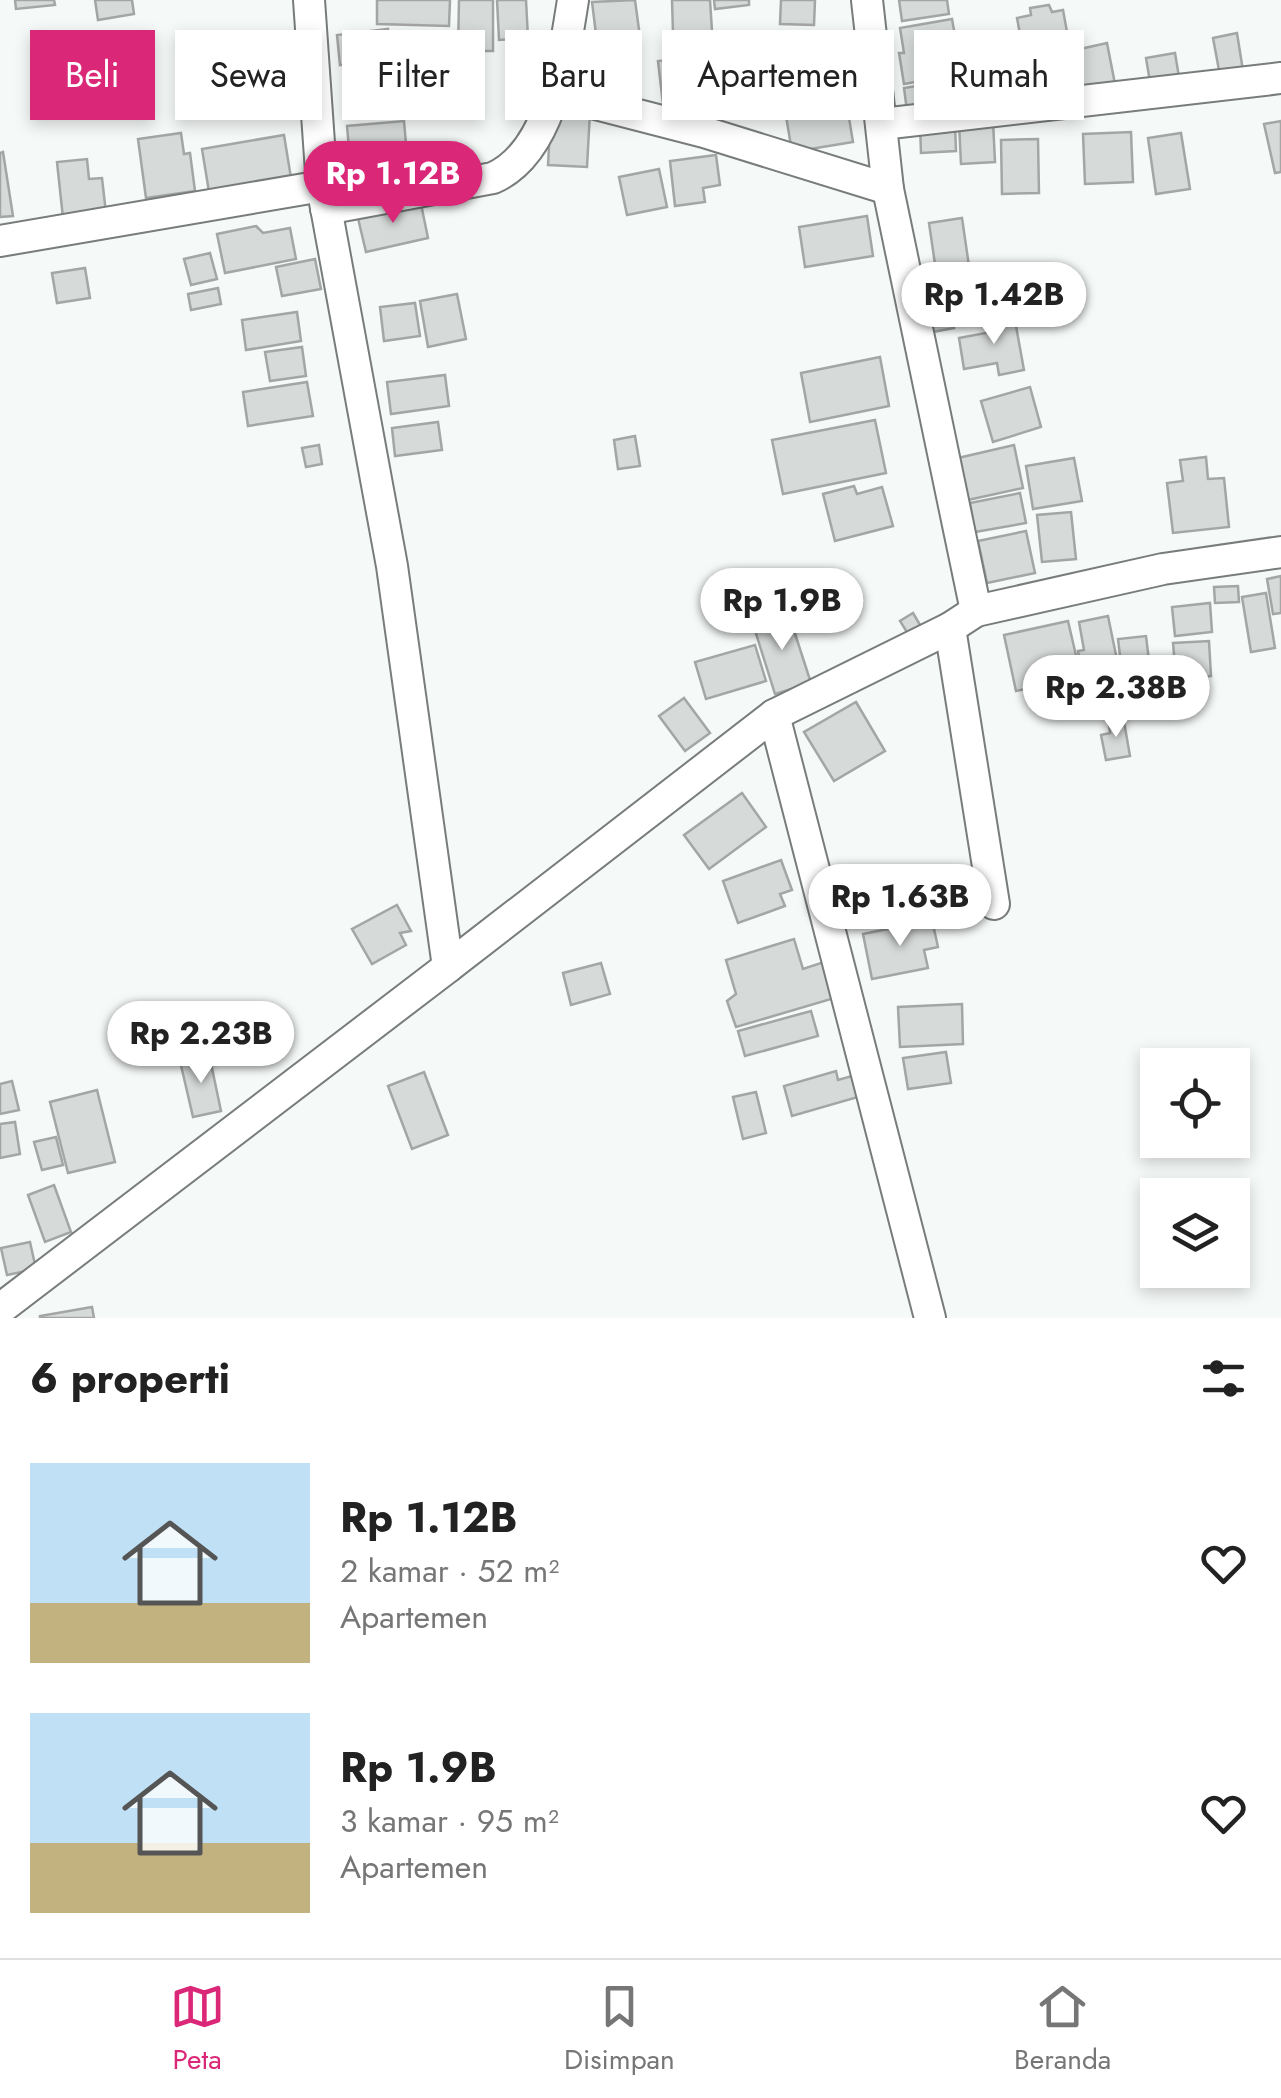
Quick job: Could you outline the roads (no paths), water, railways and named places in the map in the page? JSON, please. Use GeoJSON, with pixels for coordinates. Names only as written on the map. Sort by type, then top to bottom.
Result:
{"type":"FeatureCollection","features":[{"type":"Feature","properties":{"kind":"street"},"geometry":{"type":"LineString","coordinates":[[568,30],[573,0]]}},
{"type":"Feature","properties":{"kind":"street"},"geometry":{"type":"LineString","coordinates":[[867,0],[888,181],[976,611]]}},
{"type":"Feature","properties":{"kind":"street"},"geometry":{"type":"LineString","coordinates":[[309,10],[324,197],[392,566],[448,967]]}},
{"type":"Feature","properties":{"kind":"street"},"geometry":{"type":"LineString","coordinates":[[882,130],[1281,78]]}},
{"type":"Feature","properties":{"kind":"street"},"geometry":{"type":"LineString","coordinates":[[642,116],[888,181]]}},
{"type":"Feature","properties":{"kind":"street"},"geometry":{"type":"LineString","coordinates":[[0,241],[324,197],[438,190],[504,173],[545,120]]}},
{"type":"Feature","properties":{"kind":"street"},"geometry":{"type":"LineString","coordinates":[[0,1309],[774,715],[950,628],[976,611],[1164,570],[1281,552]]}},
{"type":"Feature","properties":{"kind":"street"},"geometry":{"type":"LineString","coordinates":[[950,628],[994,904]]}},
{"type":"Feature","properties":{"kind":"street"},"geometry":{"type":"LineString","coordinates":[[774,715],[930,1318]]}}]}
